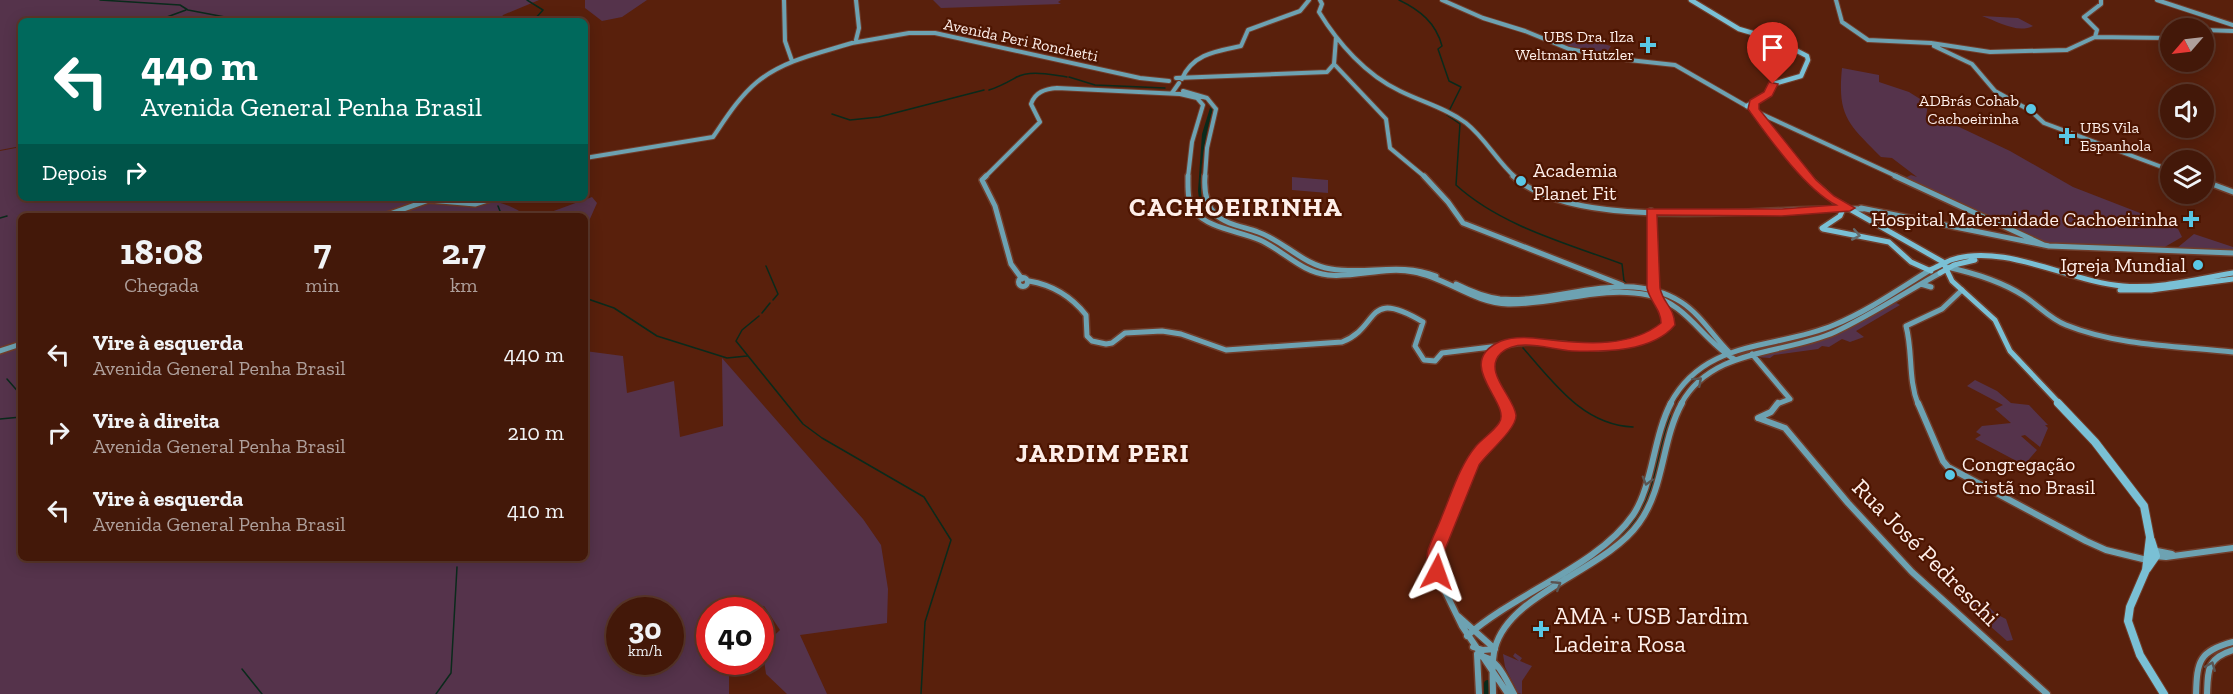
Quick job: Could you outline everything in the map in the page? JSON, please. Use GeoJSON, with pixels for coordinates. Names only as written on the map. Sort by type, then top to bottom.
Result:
{"type":"FeatureCollection","features":[{"type":"Feature","properties":{"kind":"main road"},"geometry":{"type":"LineString","coordinates":[[784,0],[785,44],[792,59]]}},
{"type":"Feature","properties":{"kind":"main road"},"geometry":{"type":"LineString","coordinates":[[853,41],[859,28],[856,0]]}},
{"type":"Feature","properties":{"kind":"main road"},"geometry":{"type":"LineString","coordinates":[[1320,0],[1319,12],[1336,39],[1386,84],[1438,107],[1470,125],[1504,168],[1528,188],[1552,198],[1580,207],[1651,212],[1782,212],[1826,208],[1842,208],[1860,212],[1948,266],[2011,289],[2033,302],[2056,321],[2076,329],[2142,342],[2233,352]]}},
{"type":"Feature","properties":{"kind":"main road"},"geometry":{"type":"LineString","coordinates":[[1691,0],[1739,29],[1776,40],[1807,56],[1808,60],[1801,76],[1773,84],[1768,94],[1746,106]]}},
{"type":"Feature","properties":{"kind":"main road"},"geometry":{"type":"LineString","coordinates":[[1836,0],[1842,22],[1868,40],[1930,43],[1990,52],[2064,51],[2095,37],[2160,38]]}},
{"type":"Feature","properties":{"kind":"main road"},"geometry":{"type":"LineString","coordinates":[[2095,37],[2097,30],[2084,17],[2101,4],[2101,0]]}},
{"type":"Feature","properties":{"kind":"main road"},"geometry":{"type":"LineString","coordinates":[[2157,0],[2233,26]]}},
{"type":"Feature","properties":{"kind":"main road"},"geometry":{"type":"LineString","coordinates":[[2214,30],[2233,31]]}},
{"type":"Feature","properties":{"kind":"main road","name":"Avenida Peri Ronchetti"},"geometry":{"type":"LineString","coordinates":[[853,41],[914,32],[939,33],[1138,78],[1169,81]]}},
{"type":"Feature","properties":{"kind":"main road"},"geometry":{"type":"LineString","coordinates":[[1166,92],[1178,85],[1327,72],[1334,64],[1336,39]]}},
{"type":"Feature","properties":{"kind":"main road"},"geometry":{"type":"LineString","coordinates":[[1930,43],[1970,63],[1995,91],[2031,111],[2043,121],[2160,166]]}},
{"type":"Feature","properties":{"kind":"main road"},"geometry":{"type":"LineString","coordinates":[[1178,85],[1187,65],[1202,56],[1241,46]]}},
{"type":"Feature","properties":{"kind":"main road"},"geometry":{"type":"LineString","coordinates":[[713,137],[754,84],[792,59],[811,56]]}},
{"type":"Feature","properties":{"kind":"main road"},"geometry":{"type":"LineString","coordinates":[[1334,64],[1386,119],[1390,149],[1419,170],[1463,223],[1606,280],[1620,291]]}},
{"type":"Feature","properties":{"kind":"main road"},"geometry":{"type":"LineString","coordinates":[[1166,92],[1169,81],[1176,78],[1178,85],[1202,105],[1216,109]]}},
{"type":"Feature","properties":{"kind":"main road"},"geometry":{"type":"LineString","coordinates":[[1107,90],[1053,88],[1035,95],[1031,104],[1040,122],[982,179],[995,206],[1011,264],[1022,279],[1051,285],[1062,292],[1085,314],[1087,336],[1100,344],[1112,343],[1125,333],[1146,331],[1178,333],[1226,350],[1342,342],[1358,334],[1372,312],[1386,307],[1423,322],[1414,340],[1418,355],[1424,360],[1435,361],[1442,353],[1523,341],[1583,347],[1636,343],[1654,336],[1668,325],[1669,317],[1662,304],[1673,300]]}},
{"type":"Feature","properties":{"kind":"main road"},"geometry":{"type":"LineString","coordinates":[[1186,91],[1202,95],[1212,101],[1216,109],[1208,142],[1205,193],[1208,207],[1222,218],[1264,234],[1317,266],[1340,271],[1392,266],[1414,268],[1479,294],[1501,299],[1524,299],[1611,286],[1627,288]]}},
{"type":"Feature","properties":{"kind":"main road"},"geometry":{"type":"LineString","coordinates":[[1202,105],[1208,105],[1212,101]]}},
{"type":"Feature","properties":{"kind":"main road"},"geometry":{"type":"LineString","coordinates":[[1754,103],[1755,111],[1812,182],[1842,208]]}},
{"type":"Feature","properties":{"kind":"main road"},"geometry":{"type":"LineString","coordinates":[[1202,105],[1190,151],[1191,206],[1207,221],[1260,240],[1293,263],[1314,272],[1335,276],[1390,270],[1411,271],[1426,275],[1478,298],[1507,304],[1620,291],[1627,288]]}},
{"type":"Feature","properties":{"kind":"main road"},"geometry":{"type":"LineString","coordinates":[[1755,111],[2044,245]]}},
{"type":"Feature","properties":{"kind":"main road"},"geometry":{"type":"LineString","coordinates":[[2214,185],[2233,192]]}},
{"type":"Feature","properties":{"kind":"main road"},"geometry":{"type":"LineString","coordinates":[[392,213],[426,201]]}},
{"type":"Feature","properties":{"kind":"main road"},"geometry":{"type":"LineString","coordinates":[[450,201],[470,206],[485,201]]}},
{"type":"Feature","properties":{"kind":"main road"},"geometry":{"type":"LineString","coordinates":[[1842,208],[1822,228],[1889,242],[1901,238]]}},
{"type":"Feature","properties":{"kind":"main road"},"geometry":{"type":"LineString","coordinates":[[1651,212],[1655,294],[1673,300],[1690,310],[1726,353],[1734,359]]}},
{"type":"Feature","properties":{"kind":"main road"},"geometry":{"type":"LineString","coordinates":[[1889,242],[1911,262],[1948,276],[1995,320],[2002,330],[2010,351],[2095,441],[2144,506],[2151,554],[2130,607],[2128,621],[2140,655],[2165,694]]}},
{"type":"Feature","properties":{"kind":"main road"},"geometry":{"type":"LineString","coordinates":[[1278,252],[1290,250]]}},
{"type":"Feature","properties":{"kind":"main road"},"geometry":{"type":"LineString","coordinates":[[1493,694],[1495,649],[1503,633],[1530,604],[1606,555],[1625,540],[1647,513],[1654,497],[1672,419],[1681,399],[1706,374],[1734,359],[1798,344],[1835,332],[1966,257],[1993,257],[2092,282],[2141,288],[2233,273]]}},
{"type":"Feature","properties":{"kind":"main road"},"geometry":{"type":"LineString","coordinates":[[1293,263],[1302,259]]}},
{"type":"Feature","properties":{"kind":"main road"},"geometry":{"type":"LineString","coordinates":[[1467,636],[1474,628],[1597,548],[1620,530],[1636,510],[1642,498],[1666,407],[1681,385],[1694,373],[1726,353],[1790,338],[1836,324],[1930,270],[1970,260],[1996,261],[2098,287],[2141,288],[2233,279]]}},
{"type":"Feature","properties":{"kind":"main road"},"geometry":{"type":"LineString","coordinates":[[1948,266],[1948,276]]}},
{"type":"Feature","properties":{"kind":"main road"},"geometry":{"type":"LineString","coordinates":[[1922,275],[1918,280],[1921,284],[1931,287]]}},
{"type":"Feature","properties":{"kind":"main road"},"geometry":{"type":"LineString","coordinates":[[1962,290],[1945,307],[1906,326],[1910,342],[1912,389],[1943,461],[1948,467],[2086,541],[2113,552],[2166,557],[2233,548]]}},
{"type":"Feature","properties":{"kind":"main road"},"geometry":{"type":"LineString","coordinates":[[1790,338],[1798,344]]}},
{"type":"Feature","properties":{"kind":"main road"},"geometry":{"type":"LineString","coordinates":[[0,351],[18,345]]}},
{"type":"Feature","properties":{"kind":"main road"},"geometry":{"type":"LineString","coordinates":[[1474,628],[1457,615],[1437,572],[1436,552],[1476,456],[1508,422],[1507,406],[1489,377],[1490,360],[1501,346]]}},
{"type":"Feature","properties":{"kind":"main road"},"geometry":{"type":"LineString","coordinates":[[1475,349],[1495,351]]}},
{"type":"Feature","properties":{"kind":"main road","name":"Rua José Pedreschi"},"geometry":{"type":"LineString","coordinates":[[1752,354],[1790,399],[1778,402],[1771,412],[1758,418],[1785,428],[1912,572],[2047,694]]}},
{"type":"Feature","properties":{"kind":"main road"},"geometry":{"type":"LineString","coordinates":[[2196,694],[2198,661],[2202,654],[2216,646],[2233,642]]}},
{"type":"Feature","properties":{"kind":"main road"},"geometry":{"type":"LineString","coordinates":[[1476,653],[1495,649]]}},
{"type":"Feature","properties":{"kind":"main road"},"geometry":{"type":"LineString","coordinates":[[1476,653],[1496,663],[1514,694]]}},
{"type":"Feature","properties":{"kind":"main road"},"geometry":{"type":"LineString","coordinates":[[1476,653],[1479,694]]}},
{"type":"Feature","properties":{"kind":"street"},"geometry":{"type":"LineString","coordinates":[[1241,46],[1248,30],[1300,11],[1309,0]]}},
{"type":"Feature","properties":{"kind":"street"},"geometry":{"type":"LineString","coordinates":[[1442,0],[1483,18],[1525,31],[1570,50],[1675,65],[1755,111]]}},
{"type":"Feature","properties":{"kind":"street"},"geometry":{"type":"LineString","coordinates":[[811,56],[853,41]]}},
{"type":"Feature","properties":{"kind":"street"},"geometry":{"type":"LineString","coordinates":[[1169,81],[1186,91]]}},
{"type":"Feature","properties":{"kind":"street"},"geometry":{"type":"LineString","coordinates":[[1107,90],[1166,92]]}},
{"type":"Feature","properties":{"kind":"street"},"geometry":{"type":"LineString","coordinates":[[588,158],[713,137]]}},
{"type":"Feature","properties":{"kind":"street"},"geometry":{"type":"LineString","coordinates":[[1860,212],[2044,245],[2233,253]]}},
{"type":"Feature","properties":{"kind":"street"},"geometry":{"type":"LineString","coordinates":[[1606,280],[1627,288],[1655,294],[1662,304]]}},
{"type":"Feature","properties":{"kind":"street"},"geometry":{"type":"LineString","coordinates":[[1457,615],[1476,653],[1508,694]]}},
{"type":"Feature","properties":{"kind":"street"},"geometry":{"type":"LineString","coordinates":[[1474,628],[1495,649]]}},
{"type":"Feature","properties":{"kind":"street"},"geometry":{"type":"LineString","coordinates":[[2207,694],[2208,674],[2212,659],[2223,652],[2233,650]]}},
{"type":"Feature","properties":{"kind":"shaded area"},"geometry":{"type":"Polygon","coordinates":[[[0,0],[539,0],[503,15],[501,18],[18,18],[18,147],[0,150],[0,0]]]}},
{"type":"Feature","properties":{"kind":"shaded area"},"geometry":{"type":"Polygon","coordinates":[[[585,0],[647,0],[622,17],[602,21],[585,8],[585,0]]]}},
{"type":"Feature","properties":{"kind":"shaded area"},"geometry":{"type":"Polygon","coordinates":[[[933,0],[1061,0],[1058,2],[1061,4],[941,8],[933,0]]]}},
{"type":"Feature","properties":{"kind":"shaded area"},"geometry":{"type":"Polygon","coordinates":[[[1982,16],[2018,18],[2033,26],[2014,28],[1982,16]]]}},
{"type":"Feature","properties":{"kind":"shaded area"},"geometry":{"type":"Polygon","coordinates":[[[1586,39],[1611,46],[1606,54],[1565,45],[1586,39]]]}},
{"type":"Feature","properties":{"kind":"shaded area"},"geometry":{"type":"Polygon","coordinates":[[[1842,68],[1879,75],[1879,82],[1909,92],[1928,104],[1926,117],[1955,125],[2010,151],[2073,187],[2171,225],[2178,229],[2182,237],[2163,248],[2046,244],[1903,179],[1911,175],[1917,177],[1892,158],[1881,157],[1848,119],[1841,98],[1842,68]]]}},
{"type":"Feature","properties":{"kind":"shaded area"},"geometry":{"type":"Polygon","coordinates":[[[1210,108],[1213,109],[1201,170],[1203,206],[1218,219],[1259,235],[1277,245],[1212,218],[1200,206],[1198,191],[1202,134],[1210,108]]]}},
{"type":"Feature","properties":{"kind":"shaded area"},"geometry":{"type":"Polygon","coordinates":[[[18,148],[18,201],[491,201],[511,207],[520,213],[18,213],[18,561],[588,561],[588,351],[623,356],[627,393],[674,381],[680,437],[723,426],[722,358],[863,519],[881,545],[888,589],[887,623],[800,635],[827,694],[787,694],[767,675],[774,675],[774,636],[780,630],[774,621],[774,597],[696,597],[696,675],[729,675],[729,694],[0,694],[0,151],[18,148]]]}},
{"type":"Feature","properties":{"kind":"shaded area"},"geometry":{"type":"Polygon","coordinates":[[[1292,177],[1328,180],[1328,193],[1292,190],[1292,177]]]}},
{"type":"Feature","properties":{"kind":"shaded area"},"geometry":{"type":"Polygon","coordinates":[[[592,197],[597,203],[588,223],[588,213],[548,213],[581,201],[588,201],[592,197]]]}},
{"type":"Feature","properties":{"kind":"shaded area"},"geometry":{"type":"Polygon","coordinates":[[[2194,234],[2233,247],[2233,252],[2177,248],[2194,234]]]}},
{"type":"Feature","properties":{"kind":"shaded area"},"geometry":{"type":"Polygon","coordinates":[[[1893,301],[1900,305],[1856,331],[1864,337],[1850,342],[1842,339],[1829,347],[1822,346],[1818,349],[1774,355],[1770,358],[1755,357],[1839,334],[1893,301]]]}},
{"type":"Feature","properties":{"kind":"shaded area"},"geometry":{"type":"Polygon","coordinates":[[[1975,380],[1997,391],[2011,403],[2029,405],[2048,425],[2045,425],[2048,428],[2040,447],[2025,435],[2021,436],[2037,450],[2024,465],[1975,439],[1981,435],[1976,432],[1982,426],[2011,423],[1995,409],[2003,405],[1967,386],[1975,380]]]}},
{"type":"Feature","properties":{"kind":"shaded area"},"geometry":{"type":"Polygon","coordinates":[[[1956,596],[1986,604],[1996,614],[2006,619],[2013,640],[2007,641],[1956,596]]]}},
{"type":"Feature","properties":{"kind":"shaded area"},"geometry":{"type":"Polygon","coordinates":[[[1515,653],[1522,658],[1520,661],[1532,666],[1522,681],[1522,694],[1518,693],[1505,667],[1503,654],[1519,661],[1513,656],[1515,653]]]}},
{"type":"Feature","properties":{"kind":"waterway"},"geometry":{"type":"LineString","coordinates":[[100,0],[180,5],[188,10],[230,18]]}},
{"type":"Feature","properties":{"kind":"waterway"},"geometry":{"type":"LineString","coordinates":[[527,0],[543,10],[536,18]]}},
{"type":"Feature","properties":{"kind":"waterway"},"geometry":{"type":"LineString","coordinates":[[1399,0],[1426,18],[1436,31],[1442,46],[1438,49],[1449,81],[1461,87],[1447,115],[1460,124],[1456,185],[1493,212],[1535,232],[1622,264],[1624,281],[1628,285]]}},
{"type":"Feature","properties":{"kind":"waterway"},"geometry":{"type":"LineString","coordinates":[[164,18],[186,10]]}},
{"type":"Feature","properties":{"kind":"waterway"},"geometry":{"type":"LineString","coordinates":[[989,90],[1021,75],[1041,73],[1067,77]]}},
{"type":"Feature","properties":{"kind":"waterway"},"geometry":{"type":"LineString","coordinates":[[1069,77],[1095,85],[1165,88]]}},
{"type":"Feature","properties":{"kind":"waterway"},"geometry":{"type":"LineString","coordinates":[[832,114],[850,120],[879,117],[984,90]]}},
{"type":"Feature","properties":{"kind":"waterway"},"geometry":{"type":"LineString","coordinates":[[1202,98],[1208,101],[1212,109]]}},
{"type":"Feature","properties":{"kind":"waterway"},"geometry":{"type":"LineString","coordinates":[[498,206],[501,213]]}},
{"type":"Feature","properties":{"kind":"waterway"},"geometry":{"type":"LineString","coordinates":[[0,218],[7,216]]}},
{"type":"Feature","properties":{"kind":"waterway"},"geometry":{"type":"LineString","coordinates":[[766,266],[778,294],[773,300]]}},
{"type":"Feature","properties":{"kind":"waterway"},"geometry":{"type":"LineString","coordinates":[[588,299],[614,308],[657,336],[727,358],[747,356]]}},
{"type":"Feature","properties":{"kind":"waterway"},"geometry":{"type":"LineString","coordinates":[[762,313],[770,303]]}},
{"type":"Feature","properties":{"kind":"waterway"},"geometry":{"type":"LineString","coordinates":[[759,316],[742,330],[736,341],[803,424],[822,438],[924,497],[951,540],[925,622],[921,694]]}},
{"type":"Feature","properties":{"kind":"waterway"},"geometry":{"type":"LineString","coordinates":[[1523,348],[1558,388],[1584,410],[1599,419],[1633,427]]}},
{"type":"Feature","properties":{"kind":"waterway"},"geometry":{"type":"LineString","coordinates":[[7,379],[18,392]]}},
{"type":"Feature","properties":{"kind":"waterway"},"geometry":{"type":"LineString","coordinates":[[0,419],[18,417]]}},
{"type":"Feature","properties":{"kind":"waterway"},"geometry":{"type":"LineString","coordinates":[[1601,551],[1632,521],[1641,506],[1654,475],[1667,417]]}},
{"type":"Feature","properties":{"kind":"waterway"},"geometry":{"type":"LineString","coordinates":[[436,694],[451,673],[457,567]]}},
{"type":"Feature","properties":{"kind":"waterway"},"geometry":{"type":"LineString","coordinates":[[242,669],[262,694]]}},
{"type":"Feature","properties":{"kind":"waterway"},"geometry":{"type":"LineString","coordinates":[[1488,684],[1488,694]]}},
{"type":"Feature","properties":{"kind":"place","name":"UBS Dra. Ilza Weltman Hutzler"},"geometry":{"type":"Point","coordinates":[1648,45]}},
{"type":"Feature","properties":{"kind":"place","name":"ADBrás Cohab Cachoeirinha"},"geometry":{"type":"Point","coordinates":[2031,109]}},
{"type":"Feature","properties":{"kind":"place","name":"UBS Vila Espanhola"},"geometry":{"type":"Point","coordinates":[2067,136]}},
{"type":"Feature","properties":{"kind":"place","name":"Academia Planet Fit"},"geometry":{"type":"Point","coordinates":[1521,181]}},
{"type":"Feature","properties":{"kind":"place","name":"Hospital Maternidade Cachoeirinha"},"geometry":{"type":"Point","coordinates":[2191,219]}},
{"type":"Feature","properties":{"kind":"place","name":"Igreja Mundial"},"geometry":{"type":"Point","coordinates":[2198,265]}},
{"type":"Feature","properties":{"kind":"place","name":"Congregação Cristã no Brasil"},"geometry":{"type":"Point","coordinates":[1950,475]}},
{"type":"Feature","properties":{"kind":"place","name":"AMA + USB Jardim Ladeira Rosa"},"geometry":{"type":"Point","coordinates":[1541,629]}},
{"type":"Feature","properties":{"kind":"district","name":"CACHOEIRINHA"},"geometry":{"type":"Point","coordinates":[1236,207]}},
{"type":"Feature","properties":{"kind":"district","name":"JARDIM PERI"},"geometry":{"type":"Point","coordinates":[1103,453]}},
{"type":"Feature","properties":{"kind":"route"},"geometry":{"type":"LineString","coordinates":[[1437,572],[1436,552],[1471,464],[1508,422],[1507,406],[1489,377],[1490,360],[1495,351],[1506,344],[1523,341],[1572,346],[1624,345],[1654,336],[1668,325],[1669,317],[1666,309],[1655,296],[1651,212],[1782,212],[1850,208],[1830,198],[1812,182],[1754,109],[1754,103],[1768,94],[1773,84]]}}]}
